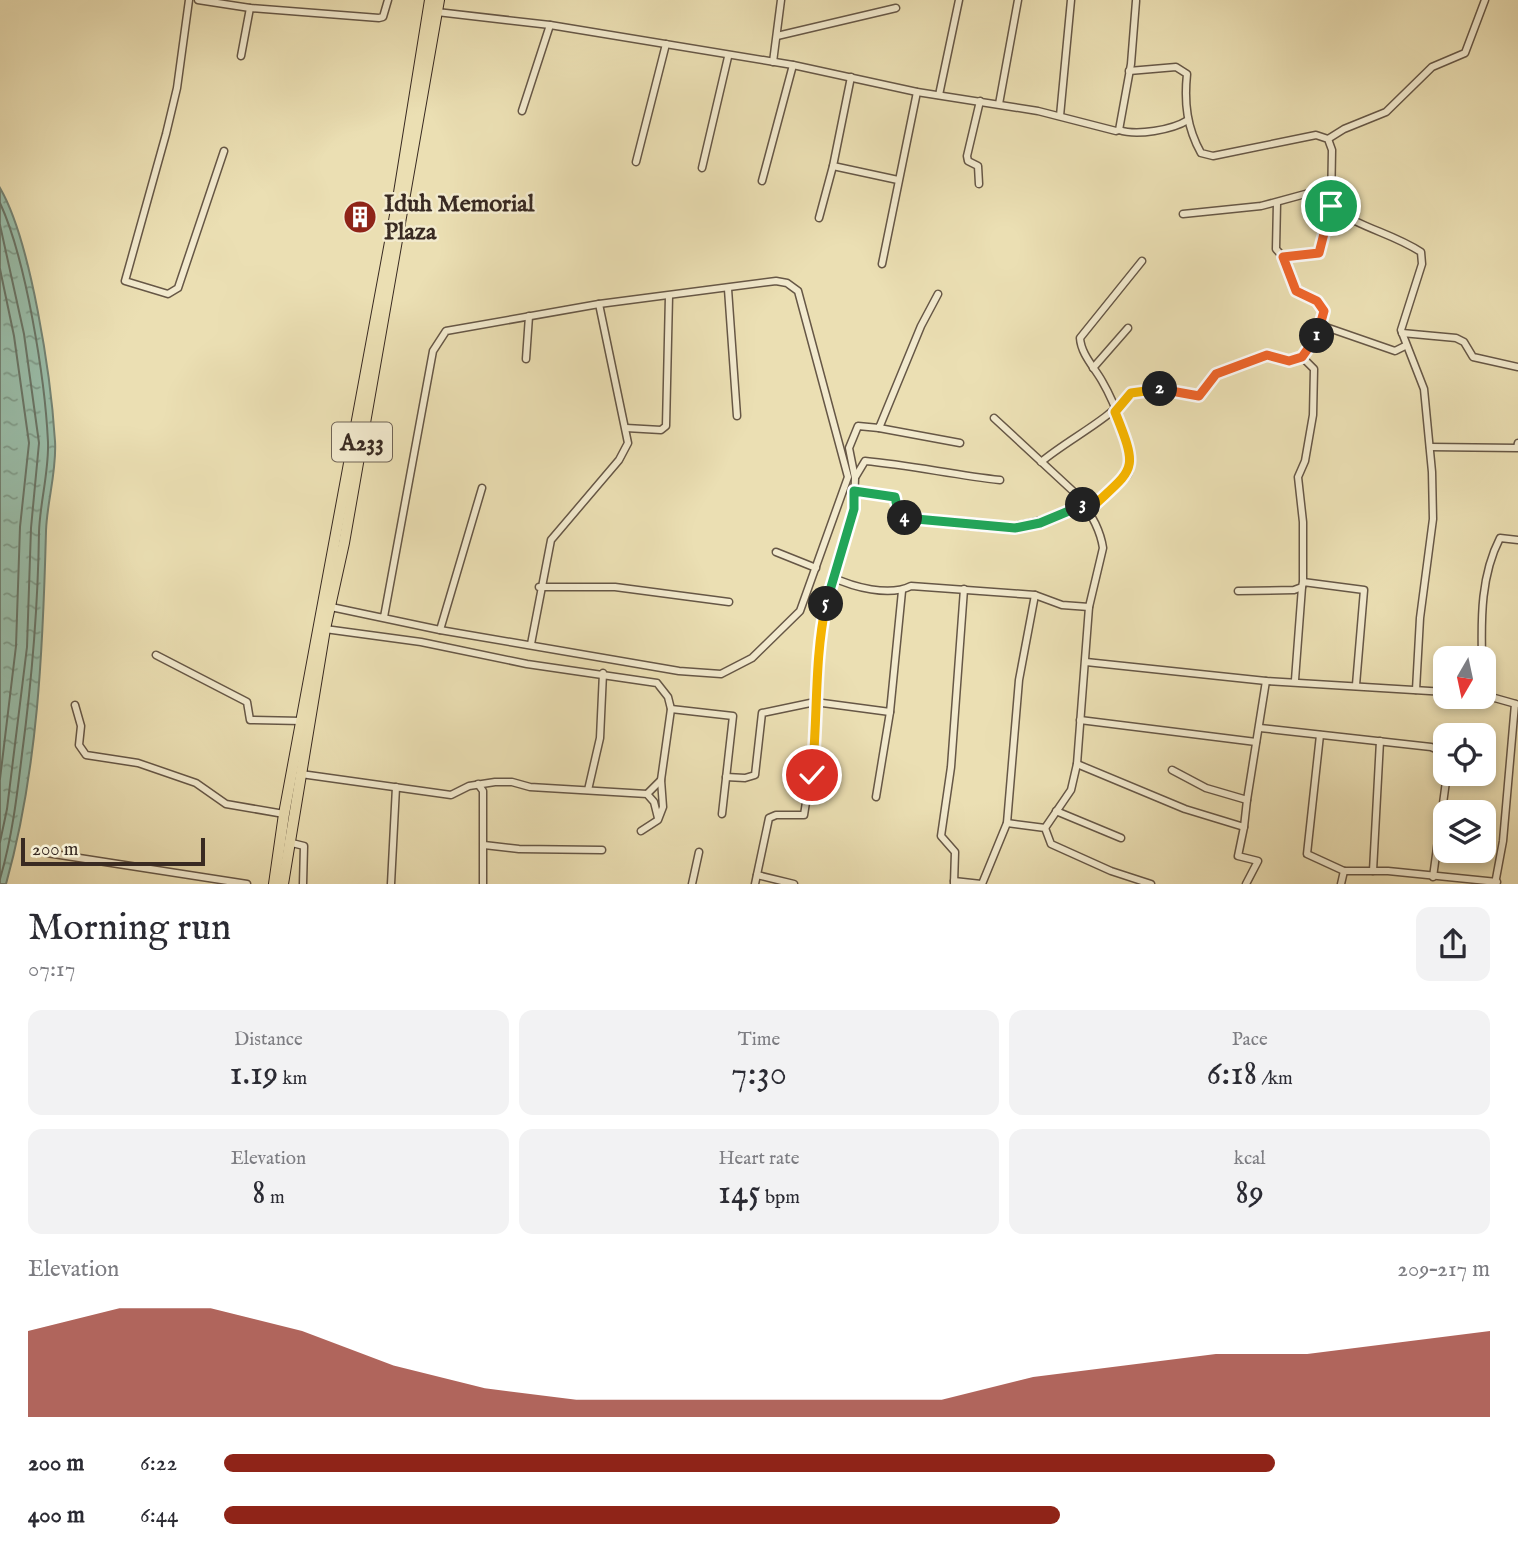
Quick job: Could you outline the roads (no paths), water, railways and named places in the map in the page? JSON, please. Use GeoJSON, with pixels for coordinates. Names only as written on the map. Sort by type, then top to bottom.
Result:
{"type":"FeatureCollection","features":[{"type":"Feature","properties":{"kind":"highway","name":"A233"},"geometry":{"type":"LineString","coordinates":[[274,884],[284,814],[302,747],[331,607],[396,233],[430,0]]}},
{"type":"Feature","properties":{"kind":"highway","name":"A233"},"geometry":{"type":"LineString","coordinates":[[283,884],[301,774],[302,721],[439,0]]}},
{"type":"Feature","properties":{"kind":"street"},"geometry":{"type":"LineString","coordinates":[[189,0],[177,88],[125,281],[168,294],[178,288],[225,151]]}},
{"type":"Feature","properties":{"kind":"street"},"geometry":{"type":"LineString","coordinates":[[198,0],[250,8],[379,18],[383,17],[388,0]]}},
{"type":"Feature","properties":{"kind":"street"},"geometry":{"type":"LineString","coordinates":[[312,11],[314,0]]}},
{"type":"Feature","properties":{"kind":"street"},"geometry":{"type":"LineString","coordinates":[[773,62],[781,0]]}},
{"type":"Feature","properties":{"kind":"street"},"geometry":{"type":"LineString","coordinates":[[939,95],[959,0]]}},
{"type":"Feature","properties":{"kind":"street"},"geometry":{"type":"LineString","coordinates":[[999,104],[1018,0]]}},
{"type":"Feature","properties":{"kind":"street"},"geometry":{"type":"LineString","coordinates":[[1060,116],[1071,0]]}},
{"type":"Feature","properties":{"kind":"street"},"geometry":{"type":"LineString","coordinates":[[1129,71],[1176,67],[1187,74],[1184,98],[1188,120],[1201,153],[1213,156],[1316,135],[1328,139],[1352,125],[1386,112],[1432,67],[1465,53],[1485,0]]}},
{"type":"Feature","properties":{"kind":"street"},"geometry":{"type":"LineString","coordinates":[[1119,130],[1129,71],[1136,1]]}},
{"type":"Feature","properties":{"kind":"street"},"geometry":{"type":"LineString","coordinates":[[241,56],[250,8]]}},
{"type":"Feature","properties":{"kind":"street"},"geometry":{"type":"LineString","coordinates":[[778,36],[896,8]]}},
{"type":"Feature","properties":{"kind":"street"},"geometry":{"type":"LineString","coordinates":[[437,12],[550,24],[728,57],[793,65],[917,92],[999,104],[1119,130],[1144,132],[1179,126],[1188,120]]}},
{"type":"Feature","properties":{"kind":"street"},"geometry":{"type":"LineString","coordinates":[[522,111],[550,24]]}},
{"type":"Feature","properties":{"kind":"street"},"geometry":{"type":"LineString","coordinates":[[636,162],[666,44]]}},
{"type":"Feature","properties":{"kind":"street"},"geometry":{"type":"LineString","coordinates":[[702,168],[728,57]]}},
{"type":"Feature","properties":{"kind":"street"},"geometry":{"type":"LineString","coordinates":[[762,181],[793,65]]}},
{"type":"Feature","properties":{"kind":"street"},"geometry":{"type":"LineString","coordinates":[[819,218],[834,166],[851,77]]}},
{"type":"Feature","properties":{"kind":"street"},"geometry":{"type":"LineString","coordinates":[[882,264],[917,92]]}},
{"type":"Feature","properties":{"kind":"street"},"geometry":{"type":"LineString","coordinates":[[979,184],[978,166],[968,161],[967,156],[980,101]]}},
{"type":"Feature","properties":{"kind":"street"},"geometry":{"type":"LineString","coordinates":[[1283,257],[1319,253],[1331,204],[1332,150],[1328,139]]}},
{"type":"Feature","properties":{"kind":"street"},"geometry":{"type":"LineString","coordinates":[[834,166],[898,180]]}},
{"type":"Feature","properties":{"kind":"street"},"geometry":{"type":"LineString","coordinates":[[1183,215],[1277,203],[1332,191]]}},
{"type":"Feature","properties":{"kind":"street"},"geometry":{"type":"LineString","coordinates":[[1318,192],[1353,222],[1398,238],[1421,252],[1422,264],[1413,283],[1402,333],[1424,389],[1433,519],[1420,618],[1416,690]]}},
{"type":"Feature","properties":{"kind":"street"},"geometry":{"type":"LineString","coordinates":[[1041,462],[1068,440],[1115,412],[1131,393],[1165,389],[1199,396],[1216,374],[1235,365],[1267,355],[1289,361],[1302,357],[1316,338],[1324,311],[1317,301],[1296,291],[1283,257],[1276,249],[1277,203]]}},
{"type":"Feature","properties":{"kind":"street"},"geometry":{"type":"LineString","coordinates":[[1088,511],[1128,475],[1132,465],[1127,442],[1115,412],[1094,368],[1080,348],[1080,338],[1142,261]]}},
{"type":"Feature","properties":{"kind":"street"},"geometry":{"type":"LineString","coordinates":[[331,607],[440,630],[679,671],[721,674],[752,658],[800,611],[848,477],[802,297],[787,282],[599,304],[446,331],[433,351],[384,618]]}},
{"type":"Feature","properties":{"kind":"street"},"geometry":{"type":"LineString","coordinates":[[728,289],[737,416]]}},
{"type":"Feature","properties":{"kind":"street"},"geometry":{"type":"LineString","coordinates":[[879,428],[921,326],[938,294]]}},
{"type":"Feature","properties":{"kind":"street"},"geometry":{"type":"LineString","coordinates":[[626,428],[661,430],[666,426],[669,296]]}},
{"type":"Feature","properties":{"kind":"street"},"geometry":{"type":"LineString","coordinates":[[531,644],[551,540],[625,451],[628,443],[599,304]]}},
{"type":"Feature","properties":{"kind":"street"},"geometry":{"type":"LineString","coordinates":[[526,359],[529,316]]}},
{"type":"Feature","properties":{"kind":"street"},"geometry":{"type":"LineString","coordinates":[[1320,325],[1395,351],[1405,346]]}},
{"type":"Feature","properties":{"kind":"street"},"geometry":{"type":"LineString","coordinates":[[1094,368],[1128,328]]}},
{"type":"Feature","properties":{"kind":"street"},"geometry":{"type":"LineString","coordinates":[[1402,333],[1456,338],[1464,342],[1473,357],[1518,367]]}},
{"type":"Feature","properties":{"kind":"street"},"geometry":{"type":"LineString","coordinates":[[1295,680],[1303,584],[1303,522],[1298,477],[1305,461],[1313,415],[1314,369],[1302,357]]}},
{"type":"Feature","properties":{"kind":"street"},"geometry":{"type":"LineString","coordinates":[[994,418],[1073,492],[1080,505],[1088,511],[1102,538],[1103,548],[1089,607],[1077,764],[1070,790],[1045,828]]}},
{"type":"Feature","properties":{"kind":"street"},"geometry":{"type":"LineString","coordinates":[[755,884],[769,818],[776,815],[804,815],[815,751],[815,702],[823,616],[832,577],[854,509],[855,478],[849,448],[856,430],[858,426],[879,428],[960,443]]}},
{"type":"Feature","properties":{"kind":"street"},"geometry":{"type":"LineString","coordinates":[[1430,447],[1517,448],[1518,443]]}},
{"type":"Feature","properties":{"kind":"street"},"geometry":{"type":"LineString","coordinates":[[855,478],[865,461],[909,465],[946,474],[1000,480]]}},
{"type":"Feature","properties":{"kind":"street"},"geometry":{"type":"LineString","coordinates":[[440,630],[482,488]]}},
{"type":"Feature","properties":{"kind":"street"},"geometry":{"type":"LineString","coordinates":[[854,491],[895,497],[898,511],[907,519],[988,527],[1028,526],[1080,505]]}},
{"type":"Feature","properties":{"kind":"street"},"geometry":{"type":"LineString","coordinates":[[1482,646],[1482,599],[1492,554],[1500,538],[1518,540]]}},
{"type":"Feature","properties":{"kind":"street"},"geometry":{"type":"LineString","coordinates":[[776,552],[816,568]]}},
{"type":"Feature","properties":{"kind":"street"},"geometry":{"type":"LineString","coordinates":[[832,577],[848,585],[902,590],[911,586],[964,589],[1035,596],[1062,606],[1089,607]]}},
{"type":"Feature","properties":{"kind":"street"},"geometry":{"type":"LineString","coordinates":[[1238,591],[1303,582],[1364,590],[1356,685]]}},
{"type":"Feature","properties":{"kind":"street"},"geometry":{"type":"LineString","coordinates":[[540,587],[615,587],[729,602]]}},
{"type":"Feature","properties":{"kind":"street"},"geometry":{"type":"LineString","coordinates":[[964,589],[950,767],[941,836],[955,852],[954,882],[982,884],[1007,823],[1019,680],[1035,596]]}},
{"type":"Feature","properties":{"kind":"street"},"geometry":{"type":"LineString","coordinates":[[876,797],[890,712],[902,590]]}},
{"type":"Feature","properties":{"kind":"street"},"geometry":{"type":"LineString","coordinates":[[325,629],[421,642],[527,664],[657,683],[668,697],[671,709],[661,780],[663,807],[658,820],[641,831]]}},
{"type":"Feature","properties":{"kind":"street"},"geometry":{"type":"LineString","coordinates":[[156,655],[247,702],[250,720],[302,721]]}},
{"type":"Feature","properties":{"kind":"street"},"geometry":{"type":"LineString","coordinates":[[1086,662],[1266,681],[1295,680],[1433,691]]}},
{"type":"Feature","properties":{"kind":"street"},"geometry":{"type":"LineString","coordinates":[[588,790],[600,738],[603,673]]}},
{"type":"Feature","properties":{"kind":"street"},"geometry":{"type":"LineString","coordinates":[[1246,884],[1258,861],[1238,856],[1266,681]]}},
{"type":"Feature","properties":{"kind":"street"},"geometry":{"type":"LineString","coordinates":[[1320,735],[1307,854],[1345,872],[1373,870],[1496,883],[1503,841],[1516,704],[1496,698]]}},
{"type":"Feature","properties":{"kind":"street"},"geometry":{"type":"LineString","coordinates":[[726,777],[745,778],[755,775],[762,713],[787,710],[815,702],[890,712]]}},
{"type":"Feature","properties":{"kind":"street"},"geometry":{"type":"LineString","coordinates":[[75,705],[81,726],[79,745],[86,755],[138,763],[196,783],[226,804],[284,814]]}},
{"type":"Feature","properties":{"kind":"street"},"geometry":{"type":"LineString","coordinates":[[671,709],[733,716],[722,814]]}},
{"type":"Feature","properties":{"kind":"street"},"geometry":{"type":"LineString","coordinates":[[1080,720],[1256,742]]}},
{"type":"Feature","properties":{"kind":"street"},"geometry":{"type":"LineString","coordinates":[[1260,728],[1380,741],[1433,750]]}},
{"type":"Feature","properties":{"kind":"street"},"geometry":{"type":"LineString","coordinates":[[1373,870],[1380,741]]}},
{"type":"Feature","properties":{"kind":"street"},"geometry":{"type":"LineString","coordinates":[[1077,764],[1185,809],[1244,827]]}},
{"type":"Feature","properties":{"kind":"street"},"geometry":{"type":"LineString","coordinates":[[1172,770],[1206,788],[1247,800]]}},
{"type":"Feature","properties":{"kind":"street"},"geometry":{"type":"LineString","coordinates":[[301,774],[451,795],[478,784],[512,782],[530,787],[647,794],[654,802],[658,820]]}},
{"type":"Feature","properties":{"kind":"street"},"geometry":{"type":"LineString","coordinates":[[647,794],[661,780]]}},
{"type":"Feature","properties":{"kind":"street"},"geometry":{"type":"LineString","coordinates":[[478,784],[483,791],[483,884]]}},
{"type":"Feature","properties":{"kind":"street"},"geometry":{"type":"LineString","coordinates":[[1433,877],[1445,786]]}},
{"type":"Feature","properties":{"kind":"street"},"geometry":{"type":"LineString","coordinates":[[391,884],[397,787]]}},
{"type":"Feature","properties":{"kind":"street"},"geometry":{"type":"LineString","coordinates":[[1056,811],[1121,838]]}},
{"type":"Feature","properties":{"kind":"street"},"geometry":{"type":"LineString","coordinates":[[1007,823],[1045,828]]}},
{"type":"Feature","properties":{"kind":"street"},"geometry":{"type":"LineString","coordinates":[[1045,828],[1051,844],[1111,871],[1151,884]]}},
{"type":"Feature","properties":{"kind":"street"},"geometry":{"type":"LineString","coordinates":[[288,842],[304,846],[303,884]]}},
{"type":"Feature","properties":{"kind":"street"},"geometry":{"type":"LineString","coordinates":[[484,845],[519,849],[603,850]]}},
{"type":"Feature","properties":{"kind":"street"},"geometry":{"type":"LineString","coordinates":[[692,884],[699,852]]}},
{"type":"Feature","properties":{"kind":"street"},"geometry":{"type":"LineString","coordinates":[[47,853],[247,884]]}},
{"type":"Feature","properties":{"kind":"street"},"geometry":{"type":"LineString","coordinates":[[1341,884],[1345,872]]}},
{"type":"Feature","properties":{"kind":"street"},"geometry":{"type":"LineString","coordinates":[[757,875],[793,884]]}},
{"type":"Feature","properties":{"kind":"water"},"geometry":{"type":"Polygon","coordinates":[[[0,188],[21,241],[38,310],[53,414],[55,452],[47,520],[37,709],[25,797],[6,884],[0,884],[0,188]]]}},
{"type":"Feature","properties":{"kind":"place","name":"Iduh Memorial Plaza"},"geometry":{"type":"Point","coordinates":[360,217]}}]}
